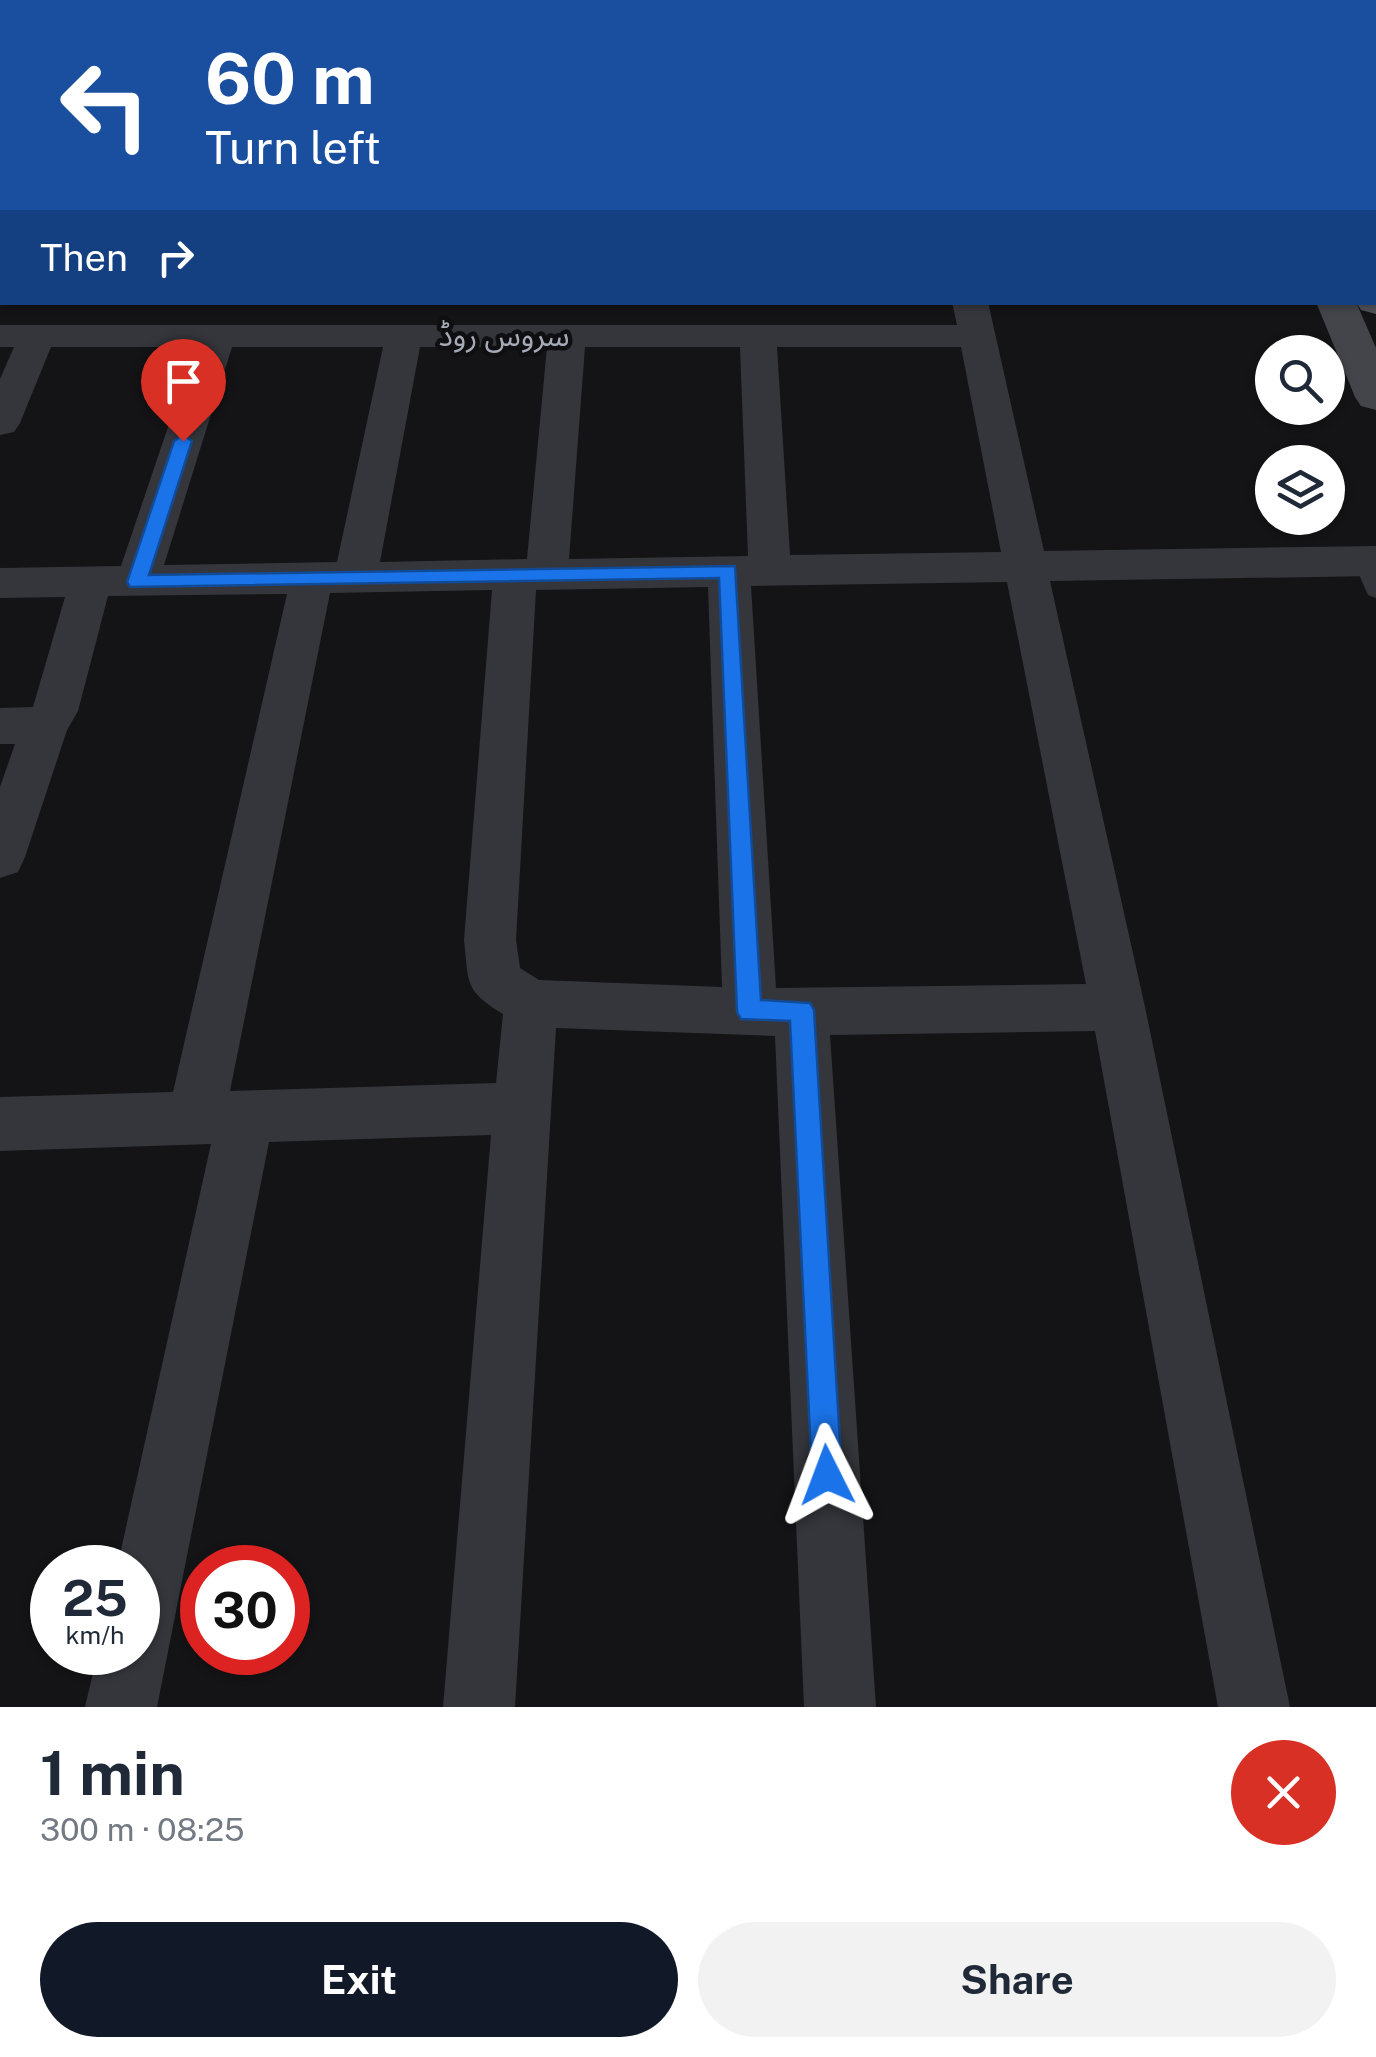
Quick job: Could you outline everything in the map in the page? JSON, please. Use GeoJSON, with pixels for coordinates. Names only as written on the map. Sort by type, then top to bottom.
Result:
{"type":"FeatureCollection","features":[{"type":"Feature","properties":{"kind":"main road"},"geometry":{"type":"LineString","coordinates":[[1337,305],[1376,397]]}},
{"type":"Feature","properties":{"kind":"street","name":"سروس روڈ"},"geometry":{"type":"LineString","coordinates":[[0,336],[758,336],[973,319]]}},
{"type":"Feature","properties":{"kind":"street"},"geometry":{"type":"LineString","coordinates":[[973,319],[1118,1006],[1254,1707]]}},
{"type":"Feature","properties":{"kind":"street"},"geometry":{"type":"LineString","coordinates":[[0,424],[38,335]]}},
{"type":"Feature","properties":{"kind":"street"},"geometry":{"type":"LineString","coordinates":[[137,582],[218,335]]}},
{"type":"Feature","properties":{"kind":"street"},"geometry":{"type":"LineString","coordinates":[[568,335],[531,573],[490,940],[494,982],[531,1003],[776,1011],[1118,1006]]}},
{"type":"Feature","properties":{"kind":"street"},"geometry":{"type":"LineString","coordinates":[[152,1545],[220,1117],[334,576],[404,336]]}},
{"type":"Feature","properties":{"kind":"street"},"geometry":{"type":"LineString","coordinates":[[758,336],[749,570],[776,1011],[840,1707]]}},
{"type":"Feature","properties":{"kind":"street"},"geometry":{"type":"LineString","coordinates":[[0,583],[1023,566],[1372,571]]}},
{"type":"Feature","properties":{"kind":"street"},"geometry":{"type":"LineString","coordinates":[[0,857],[22,726],[55,710],[90,584]]}},
{"type":"Feature","properties":{"kind":"street"},"geometry":{"type":"LineString","coordinates":[[479,1707],[531,1003]]}},
{"type":"Feature","properties":{"kind":"street"},"geometry":{"type":"LineString","coordinates":[[0,1124],[522,1108]]}},
{"type":"Feature","properties":{"kind":"street"},"geometry":{"type":"LineString","coordinates":[[121,1707],[128,1675]]}},
{"type":"Feature","properties":{"kind":"route"},"geometry":{"type":"LineString","coordinates":[[183,441],[137,582],[728,571],[750,1012],[801,1010],[827,1475]]}}]}
